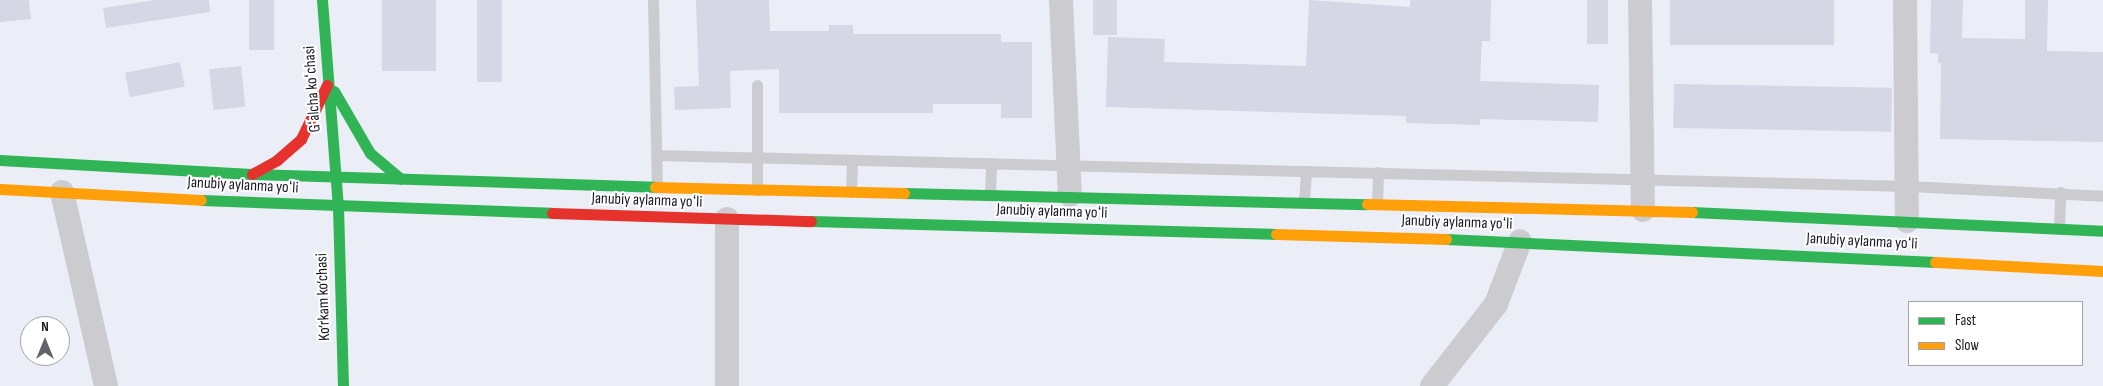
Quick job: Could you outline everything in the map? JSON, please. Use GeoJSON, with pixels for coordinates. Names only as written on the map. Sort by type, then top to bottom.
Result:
{"type":"FeatureCollection","features":[{"type":"Feature","properties":{"kind":"main road","name":"Gʻalcha koʻchasi"},"geometry":{"type":"LineString","coordinates":[[322,0],[338,207]]}},
{"type":"Feature","properties":{"kind":"main road"},"geometry":{"type":"LineString","coordinates":[[252,174],[277,160],[301,139],[329,81]]}},
{"type":"Feature","properties":{"kind":"main road"},"geometry":{"type":"LineString","coordinates":[[329,81],[362,143],[380,163],[400,179]]}},
{"type":"Feature","properties":{"kind":"main road","name":"Janubiy aylanma yoʻli"},"geometry":{"type":"LineString","coordinates":[[0,160],[336,177],[757,190],[1070,195],[1643,210],[2103,231]]}},
{"type":"Feature","properties":{"kind":"main road","name":"Janubiy aylanma yoʻli"},"geometry":{"type":"LineString","coordinates":[[0,189],[338,207],[1520,241],[2103,271]]}},
{"type":"Feature","properties":{"kind":"main road","name":"Ko‘rkam ko‘chasi"},"geometry":{"type":"LineString","coordinates":[[338,207],[343,386]]}},
{"type":"Feature","properties":{"kind":"street"},"geometry":{"type":"LineString","coordinates":[[1061,0],[1070,195]]}},
{"type":"Feature","properties":{"kind":"street"},"geometry":{"type":"LineString","coordinates":[[1640,0],[1643,210]]}},
{"type":"Feature","properties":{"kind":"street"},"geometry":{"type":"LineString","coordinates":[[1905,0],[1907,222]]}},
{"type":"Feature","properties":{"kind":"street"},"geometry":{"type":"LineString","coordinates":[[62,192],[106,386]]}},
{"type":"Feature","properties":{"kind":"street"},"geometry":{"type":"LineString","coordinates":[[727,219],[727,386]]}},
{"type":"Feature","properties":{"kind":"street"},"geometry":{"type":"LineString","coordinates":[[1432,386],[1496,304],[1520,241]]}},
{"type":"Feature","properties":{"kind":"lane"},"geometry":{"type":"LineString","coordinates":[[653,0],[656,187]]}},
{"type":"Feature","properties":{"kind":"lane"},"geometry":{"type":"LineString","coordinates":[[757,190],[758,85]]}},
{"type":"Feature","properties":{"kind":"lane"},"geometry":{"type":"LineString","coordinates":[[656,155],[1908,186],[2060,192],[2103,196]]}},
{"type":"Feature","properties":{"kind":"lane"},"geometry":{"type":"LineString","coordinates":[[851,192],[852,160]]}},
{"type":"Feature","properties":{"kind":"lane"},"geometry":{"type":"LineString","coordinates":[[990,194],[991,163]]}},
{"type":"Feature","properties":{"kind":"lane"},"geometry":{"type":"LineString","coordinates":[[1304,201],[1306,171]]}},
{"type":"Feature","properties":{"kind":"lane"},"geometry":{"type":"LineString","coordinates":[[1377,203],[1378,172]]}},
{"type":"Feature","properties":{"kind":"lane"},"geometry":{"type":"LineString","coordinates":[[2059,229],[2060,192]]}},
{"type":"Feature","properties":{"kind":"building"},"geometry":{"type":"Polygon","coordinates":[[[0,0],[29,0],[31,19],[0,22],[0,0]]]}},
{"type":"Feature","properties":{"kind":"building"},"geometry":{"type":"Polygon","coordinates":[[[155,0],[209,0],[210,12],[106,28],[103,8],[155,0]]]}},
{"type":"Feature","properties":{"kind":"building"},"geometry":{"type":"Polygon","coordinates":[[[249,0],[274,0],[274,50],[249,50],[249,0]]]}},
{"type":"Feature","properties":{"kind":"building"},"geometry":{"type":"Polygon","coordinates":[[[382,0],[436,0],[436,71],[382,71],[382,0]]]}},
{"type":"Feature","properties":{"kind":"building"},"geometry":{"type":"Polygon","coordinates":[[[477,0],[502,0],[502,82],[477,82],[477,0]]]}},
{"type":"Feature","properties":{"kind":"building"},"geometry":{"type":"Polygon","coordinates":[[[696,0],[769,0],[770,31],[829,31],[829,25],[853,25],[853,34],[1001,34],[1001,42],[1032,42],[1032,118],[1001,118],[1001,104],[933,104],[933,113],[779,113],[779,69],[730,71],[731,108],[675,110],[674,87],[699,86],[696,0]]]}},
{"type":"Feature","properties":{"kind":"building"},"geometry":{"type":"Polygon","coordinates":[[[1093,0],[1117,0],[1117,35],[1093,35],[1093,0]]]}},
{"type":"Feature","properties":{"kind":"building"},"geometry":{"type":"Polygon","coordinates":[[[1309,0],[1410,7],[1410,0],[1491,0],[1490,41],[1482,41],[1480,81],[1599,85],[1598,122],[1480,119],[1480,125],[1406,123],[1406,116],[1106,107],[1108,37],[1165,39],[1164,62],[1306,66],[1309,0]]]}},
{"type":"Feature","properties":{"kind":"building"},"geometry":{"type":"Polygon","coordinates":[[[1587,0],[1608,0],[1608,44],[1587,44],[1587,0]]]}},
{"type":"Feature","properties":{"kind":"building"},"geometry":{"type":"Polygon","coordinates":[[[1670,0],[1834,0],[1834,45],[1670,45],[1670,0]]]}},
{"type":"Feature","properties":{"kind":"building"},"geometry":{"type":"Polygon","coordinates":[[[1931,0],[1963,0],[1962,38],[2025,39],[2025,0],[2048,0],[2047,51],[2103,52],[2103,142],[1940,139],[1941,63],[1938,63],[1938,54],[1930,53],[1931,0]]]}},
{"type":"Feature","properties":{"kind":"building"},"geometry":{"type":"Polygon","coordinates":[[[180,62],[185,87],[130,97],[125,73],[180,62]]]}},
{"type":"Feature","properties":{"kind":"building"},"geometry":{"type":"Polygon","coordinates":[[[241,66],[245,107],[213,110],[209,69],[241,66]]]}},
{"type":"Feature","properties":{"kind":"building"},"geometry":{"type":"Polygon","coordinates":[[[1674,84],[1892,88],[1891,132],[1673,128],[1674,84]]]}},
{"type":"Feature","properties":{"kind":"traffic: fast"},"geometry":{"type":"LineString","coordinates":[[322,0],[338,207],[343,386]]}},
{"type":"Feature","properties":{"kind":"traffic: fast"},"geometry":{"type":"LineString","coordinates":[[334,91],[370,153],[401,179]]}},
{"type":"Feature","properties":{"kind":"traffic: fast"},"geometry":{"type":"LineString","coordinates":[[0,160],[252,174],[655,187]]}},
{"type":"Feature","properties":{"kind":"traffic: fast"},"geometry":{"type":"LineString","coordinates":[[904,193],[1367,204]]}},
{"type":"Feature","properties":{"kind":"traffic: fast"},"geometry":{"type":"LineString","coordinates":[[201,200],[552,213]]}},
{"type":"Feature","properties":{"kind":"traffic: fast"},"geometry":{"type":"LineString","coordinates":[[1692,212],[2103,231]]}},
{"type":"Feature","properties":{"kind":"traffic: fast"},"geometry":{"type":"LineString","coordinates":[[811,221],[1276,234]]}},
{"type":"Feature","properties":{"kind":"traffic: fast"},"geometry":{"type":"LineString","coordinates":[[1446,239],[1935,262]]}},
{"type":"Feature","properties":{"kind":"traffic: slow"},"geometry":{"type":"LineString","coordinates":[[655,187],[904,193]]}},
{"type":"Feature","properties":{"kind":"traffic: slow"},"geometry":{"type":"LineString","coordinates":[[0,189],[201,200]]}},
{"type":"Feature","properties":{"kind":"traffic: slow"},"geometry":{"type":"LineString","coordinates":[[1367,204],[1692,212]]}},
{"type":"Feature","properties":{"kind":"traffic: slow"},"geometry":{"type":"LineString","coordinates":[[1276,234],[1446,239]]}},
{"type":"Feature","properties":{"kind":"traffic: slow"},"geometry":{"type":"LineString","coordinates":[[1935,262],[2103,271]]}},
{"type":"Feature","properties":{"kind":"traffic: jam"},"geometry":{"type":"LineString","coordinates":[[252,174],[277,160],[301,139],[327,85]]}},
{"type":"Feature","properties":{"kind":"traffic: jam"},"geometry":{"type":"LineString","coordinates":[[552,213],[811,221]]}}]}
